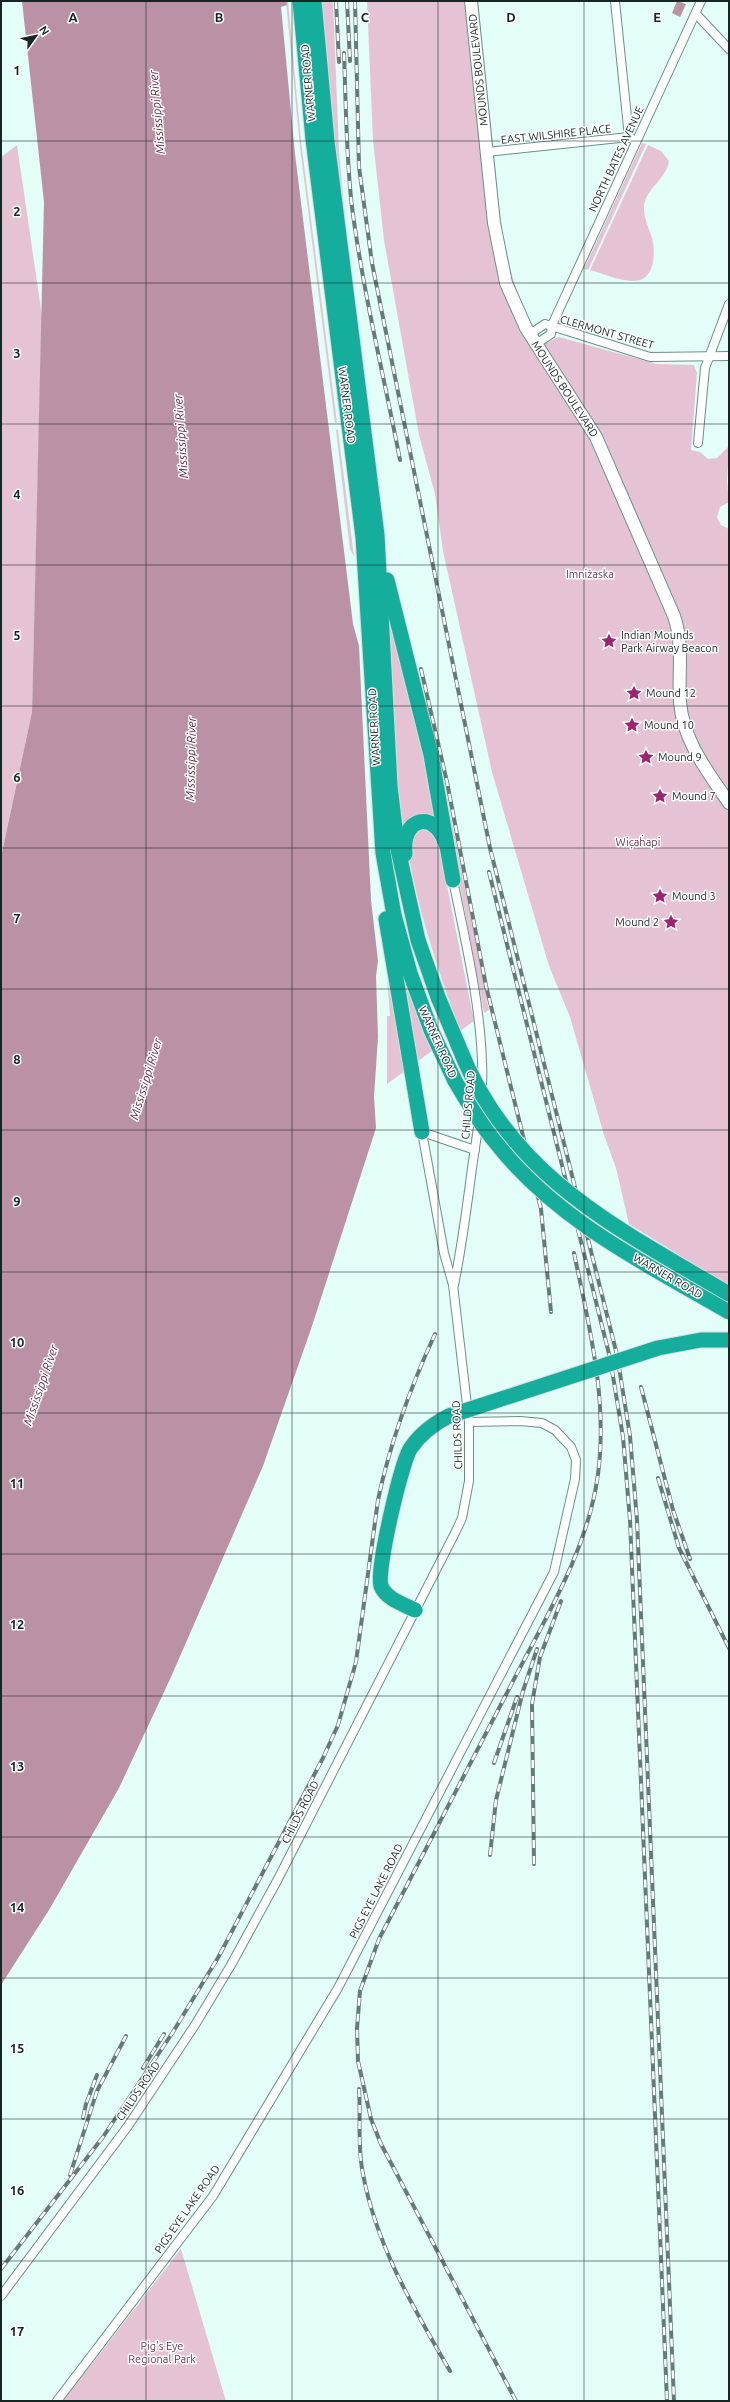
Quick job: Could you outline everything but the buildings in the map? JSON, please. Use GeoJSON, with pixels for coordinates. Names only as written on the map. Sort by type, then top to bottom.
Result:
{"type":"FeatureCollection","features":[{"type":"Feature","properties":{"kind":"highway","name":"WARNER ROAD"},"geometry":{"type":"LineString","coordinates":[[300,1],[314,146],[363,538],[379,814],[389,894],[404,954],[431,1030],[456,1081],[497,1145],[526,1177],[558,1206],[606,1240],[729,1312]]}},
{"type":"Feature","properties":{"kind":"highway","name":"WARNER ROAD"},"geometry":{"type":"LineString","coordinates":[[314,1],[331,182],[375,515],[392,805],[400,864],[413,922],[433,985],[458,1047],[473,1079],[500,1122],[545,1173],[592,1211],[729,1294]]}},
{"type":"Feature","properties":{"kind":"highway"},"geometry":{"type":"LineString","coordinates":[[375,515],[394,614],[431,755],[453,880]]}},
{"type":"Feature","properties":{"kind":"highway"},"geometry":{"type":"LineString","coordinates":[[379,814],[387,926],[422,1132]]}},
{"type":"Feature","properties":{"kind":"highway"},"geometry":{"type":"LineString","coordinates":[[413,922],[404,844],[406,833],[412,826],[425,822],[440,832],[446,845],[453,880]]}},
{"type":"Feature","properties":{"kind":"highway"},"geometry":{"type":"LineString","coordinates":[[415,1610],[389,1596],[384,1590],[381,1584],[381,1568],[400,1477],[410,1450],[427,1429],[449,1416],[658,1348],[701,1340],[729,1340]]}},
{"type":"Feature","properties":{"kind":"street","name":"MOUNDS BOULEVARD"},"geometry":{"type":"LineString","coordinates":[[471,1],[496,236],[502,269],[512,300],[533,339],[577,404],[596,438],[674,616],[681,645],[680,700],[685,728],[695,751],[729,803]]}},
{"type":"Feature","properties":{"kind":"street"},"geometry":{"type":"LineString","coordinates":[[615,1],[632,139]]}},
{"type":"Feature","properties":{"kind":"street","name":"NORTH BATES AVENUE"},"geometry":{"type":"LineString","coordinates":[[551,327],[632,139],[696,14],[701,1]]}},
{"type":"Feature","properties":{"kind":"street"},"geometry":{"type":"LineString","coordinates":[[696,14],[729,49]]}},
{"type":"Feature","properties":{"kind":"street","name":"EAST WILSHIRE PLACE"},"geometry":{"type":"LineString","coordinates":[[487,152],[632,139]]}},
{"type":"Feature","properties":{"kind":"street"},"geometry":{"type":"LineString","coordinates":[[698,443],[704,372],[708,357],[729,304]]}},
{"type":"Feature","properties":{"kind":"street","name":"CLERMONT STREET"},"geometry":{"type":"LineString","coordinates":[[533,339],[545,324],[650,357],[729,356]]}},
{"type":"Feature","properties":{"kind":"street","name":"CLERMONT STREET"},"geometry":{"type":"LineString","coordinates":[[533,339],[551,334],[551,327]]}},
{"type":"Feature","properties":{"kind":"street","name":"CHILDS ROAD"},"geometry":{"type":"LineString","coordinates":[[453,880],[480,1030],[482,1089],[461,1254],[454,1285]]}},
{"type":"Feature","properties":{"kind":"street"},"geometry":{"type":"LineString","coordinates":[[422,1132],[475,1150]]}},
{"type":"Feature","properties":{"kind":"street","name":"CHILDS ROAD"},"geometry":{"type":"LineString","coordinates":[[1,2296],[128,2126],[211,1999],[278,1879],[415,1610],[450,1546],[462,1518],[470,1474],[469,1422],[454,1285],[444,1253],[422,1132]]}},
{"type":"Feature","properties":{"kind":"street","name":"PIGS EYE LAKE ROAD"},"geometry":{"type":"LineString","coordinates":[[57,2401],[213,2196],[338,1988],[554,1572],[575,1479],[576,1460],[571,1447],[555,1430],[542,1423],[520,1421],[469,1422]]}},
{"type":"Feature","properties":{"kind":"green space"},"geometry":{"type":"Polygon","coordinates":[[[286,1],[288,1],[301,141],[337,423],[335,423],[300,147],[286,1]]]}},
{"type":"Feature","properties":{"kind":"green space"},"geometry":{"type":"Polygon","coordinates":[[[292,1],[294,1],[351,482],[357,549],[305,140],[292,1]]]}},
{"type":"Feature","properties":{"kind":"green space"},"geometry":{"type":"Polygon","coordinates":[[[320,1],[333,2],[339,151],[348,251],[339,200],[320,1]]]}},
{"type":"Feature","properties":{"kind":"green space","name":"Wic̣aḣapi"},"geometry":{"type":"Polygon","coordinates":[[[367,1],[478,1],[498,200],[505,248],[519,295],[544,344],[559,337],[657,364],[694,365],[697,373],[691,450],[700,452],[708,459],[717,458],[729,446],[727,481],[729,502],[720,507],[717,517],[721,525],[729,529],[729,1286],[629,1224],[616,1168],[604,1135],[570,1017],[549,966],[492,772],[443,551],[435,494],[419,435],[384,240],[373,140],[367,1]]]}},
{"type":"Feature","properties":{"kind":"green space"},"geometry":{"type":"Polygon","coordinates":[[[642,143],[646,144],[588,270],[584,269],[642,143]]]}},
{"type":"Feature","properties":{"kind":"green space"},"geometry":{"type":"Polygon","coordinates":[[[17,145],[42,316],[32,712],[1,857],[1,157],[17,145]]]}},
{"type":"Feature","properties":{"kind":"green space"},"geometry":{"type":"Polygon","coordinates":[[[648,145],[661,151],[669,161],[664,174],[648,194],[644,206],[645,218],[653,244],[654,252],[652,266],[645,277],[640,280],[632,281],[590,270],[648,145]]]}},
{"type":"Feature","properties":{"kind":"green space"},"geometry":{"type":"Polygon","coordinates":[[[336,430],[338,430],[354,557],[350,549],[336,430]]]}},
{"type":"Feature","properties":{"kind":"green space"},"geometry":{"type":"Polygon","coordinates":[[[391,616],[440,822],[403,823],[397,789],[387,617],[391,616]]]}},
{"type":"Feature","properties":{"kind":"green space"},"geometry":{"type":"Polygon","coordinates":[[[439,757],[489,1010],[484,1013],[438,769],[439,757]]]}},
{"type":"Feature","properties":{"kind":"green space"},"geometry":{"type":"Polygon","coordinates":[[[418,829],[428,829],[438,840],[474,1021],[460,1031],[422,916],[411,869],[407,845],[418,829]]]}},
{"type":"Feature","properties":{"kind":"green space"},"geometry":{"type":"Polygon","coordinates":[[[395,948],[410,995],[433,1050],[414,1064],[395,948]]]}},
{"type":"Feature","properties":{"kind":"green space"},"geometry":{"type":"Polygon","coordinates":[[[387,979],[405,1071],[387,1084],[387,1016],[390,1016],[387,979]]]}},
{"type":"Feature","properties":{"kind":"green space","name":"Pig's Eye Regional Park"},"geometry":{"type":"Polygon","coordinates":[[[181,2249],[226,2401],[63,2401],[181,2249]]]}},
{"type":"Feature","properties":{"kind":"water","name":"Mississippi River"},"geometry":{"type":"Polygon","coordinates":[[[22,1],[286,1],[287,5],[281,7],[295,154],[353,624],[359,646],[371,900],[378,961],[376,976],[378,1037],[374,1097],[376,1128],[311,1329],[263,1466],[171,1677],[119,1788],[49,1910],[1,1985],[1,857],[32,712],[44,202],[22,1]]]}},
{"type":"Feature","properties":{"kind":"water"},"geometry":{"type":"Polygon","coordinates":[[[677,1],[686,4],[680,17],[672,13],[677,1]]]}},
{"type":"Feature","properties":{"kind":"railway"},"geometry":{"type":"LineString","coordinates":[[336,1],[339,62]]}},
{"type":"Feature","properties":{"kind":"railway"},"geometry":{"type":"LineString","coordinates":[[347,1],[350,61]]}},
{"type":"Feature","properties":{"kind":"railway"},"geometry":{"type":"LineString","coordinates":[[355,1],[359,167],[372,263],[490,848],[617,1355],[630,1436],[637,1520],[674,2401]]}},
{"type":"Feature","properties":{"kind":"railway"},"geometry":{"type":"LineString","coordinates":[[344,53],[347,149],[352,207],[368,302],[400,460]]}},
{"type":"Feature","properties":{"kind":"railway"},"geometry":{"type":"LineString","coordinates":[[421,669],[447,782],[486,986],[541,1209],[551,1312]]}},
{"type":"Feature","properties":{"kind":"railway"},"geometry":{"type":"LineString","coordinates":[[489,872],[610,1358],[623,1437],[630,1520],[667,2401]]}},
{"type":"Feature","properties":{"kind":"railway"},"geometry":{"type":"LineString","coordinates":[[516,2401],[381,2144],[371,2119],[358,2061],[357,2028],[360,1991],[379,1939],[550,1611],[575,1558],[593,1503],[598,1474],[600,1446],[601,1418],[599,1391],[591,1335],[574,1253]]}},
{"type":"Feature","properties":{"kind":"railway"},"geometry":{"type":"LineString","coordinates":[[1,2269],[103,2137],[173,2032],[219,1956],[323,1758],[338,1725],[356,1662],[378,1500],[383,1479],[402,1415],[435,1334]]}},
{"type":"Feature","properties":{"kind":"railway"},"geometry":{"type":"LineString","coordinates":[[641,1387],[673,1510],[690,1559]]}},
{"type":"Feature","properties":{"kind":"railway"},"geometry":{"type":"LineString","coordinates":[[658,1478],[679,1548],[729,1648]]}},
{"type":"Feature","properties":{"kind":"railway"},"geometry":{"type":"LineString","coordinates":[[534,1864],[532,1704],[540,1657],[561,1601]]}},
{"type":"Feature","properties":{"kind":"railway"},"geometry":{"type":"LineString","coordinates":[[490,1855],[496,1800],[523,1691],[537,1649]]}},
{"type":"Feature","properties":{"kind":"railway"},"geometry":{"type":"LineString","coordinates":[[494,1763],[517,1697]]}},
{"type":"Feature","properties":{"kind":"railway"},"geometry":{"type":"LineString","coordinates":[[143,2068],[164,2034]]}},
{"type":"Feature","properties":{"kind":"railway"},"geometry":{"type":"LineString","coordinates":[[70,2175],[97,2091],[126,2036]]}},
{"type":"Feature","properties":{"kind":"railway"},"geometry":{"type":"LineString","coordinates":[[83,2118],[86,2104],[97,2075]]}},
{"type":"Feature","properties":{"kind":"railway"},"geometry":{"type":"LineString","coordinates":[[359,2089],[361,2163],[369,2200],[377,2226],[410,2300],[450,2371]]}},
{"type":"Feature","properties":{"kind":"place","name":"Indian Mounds Park Airway Beacon"},"geometry":{"type":"Point","coordinates":[609,641]}},
{"type":"Feature","properties":{"kind":"place","name":"Mound 12"},"geometry":{"type":"Point","coordinates":[634,693]}},
{"type":"Feature","properties":{"kind":"place","name":"Mound 10"},"geometry":{"type":"Point","coordinates":[632,725]}},
{"type":"Feature","properties":{"kind":"place","name":"Mound 9"},"geometry":{"type":"Point","coordinates":[646,757]}},
{"type":"Feature","properties":{"kind":"place","name":"Mound 7"},"geometry":{"type":"Point","coordinates":[660,796]}},
{"type":"Feature","properties":{"kind":"place","name":"Mound 3"},"geometry":{"type":"Point","coordinates":[660,896]}},
{"type":"Feature","properties":{"kind":"place","name":"Mound 2"},"geometry":{"type":"Point","coordinates":[671,922]}},
{"type":"Feature","properties":{"kind":"park label","name":"Imniżaska"},"geometry":{"type":"Point","coordinates":[590,574]}}]}
